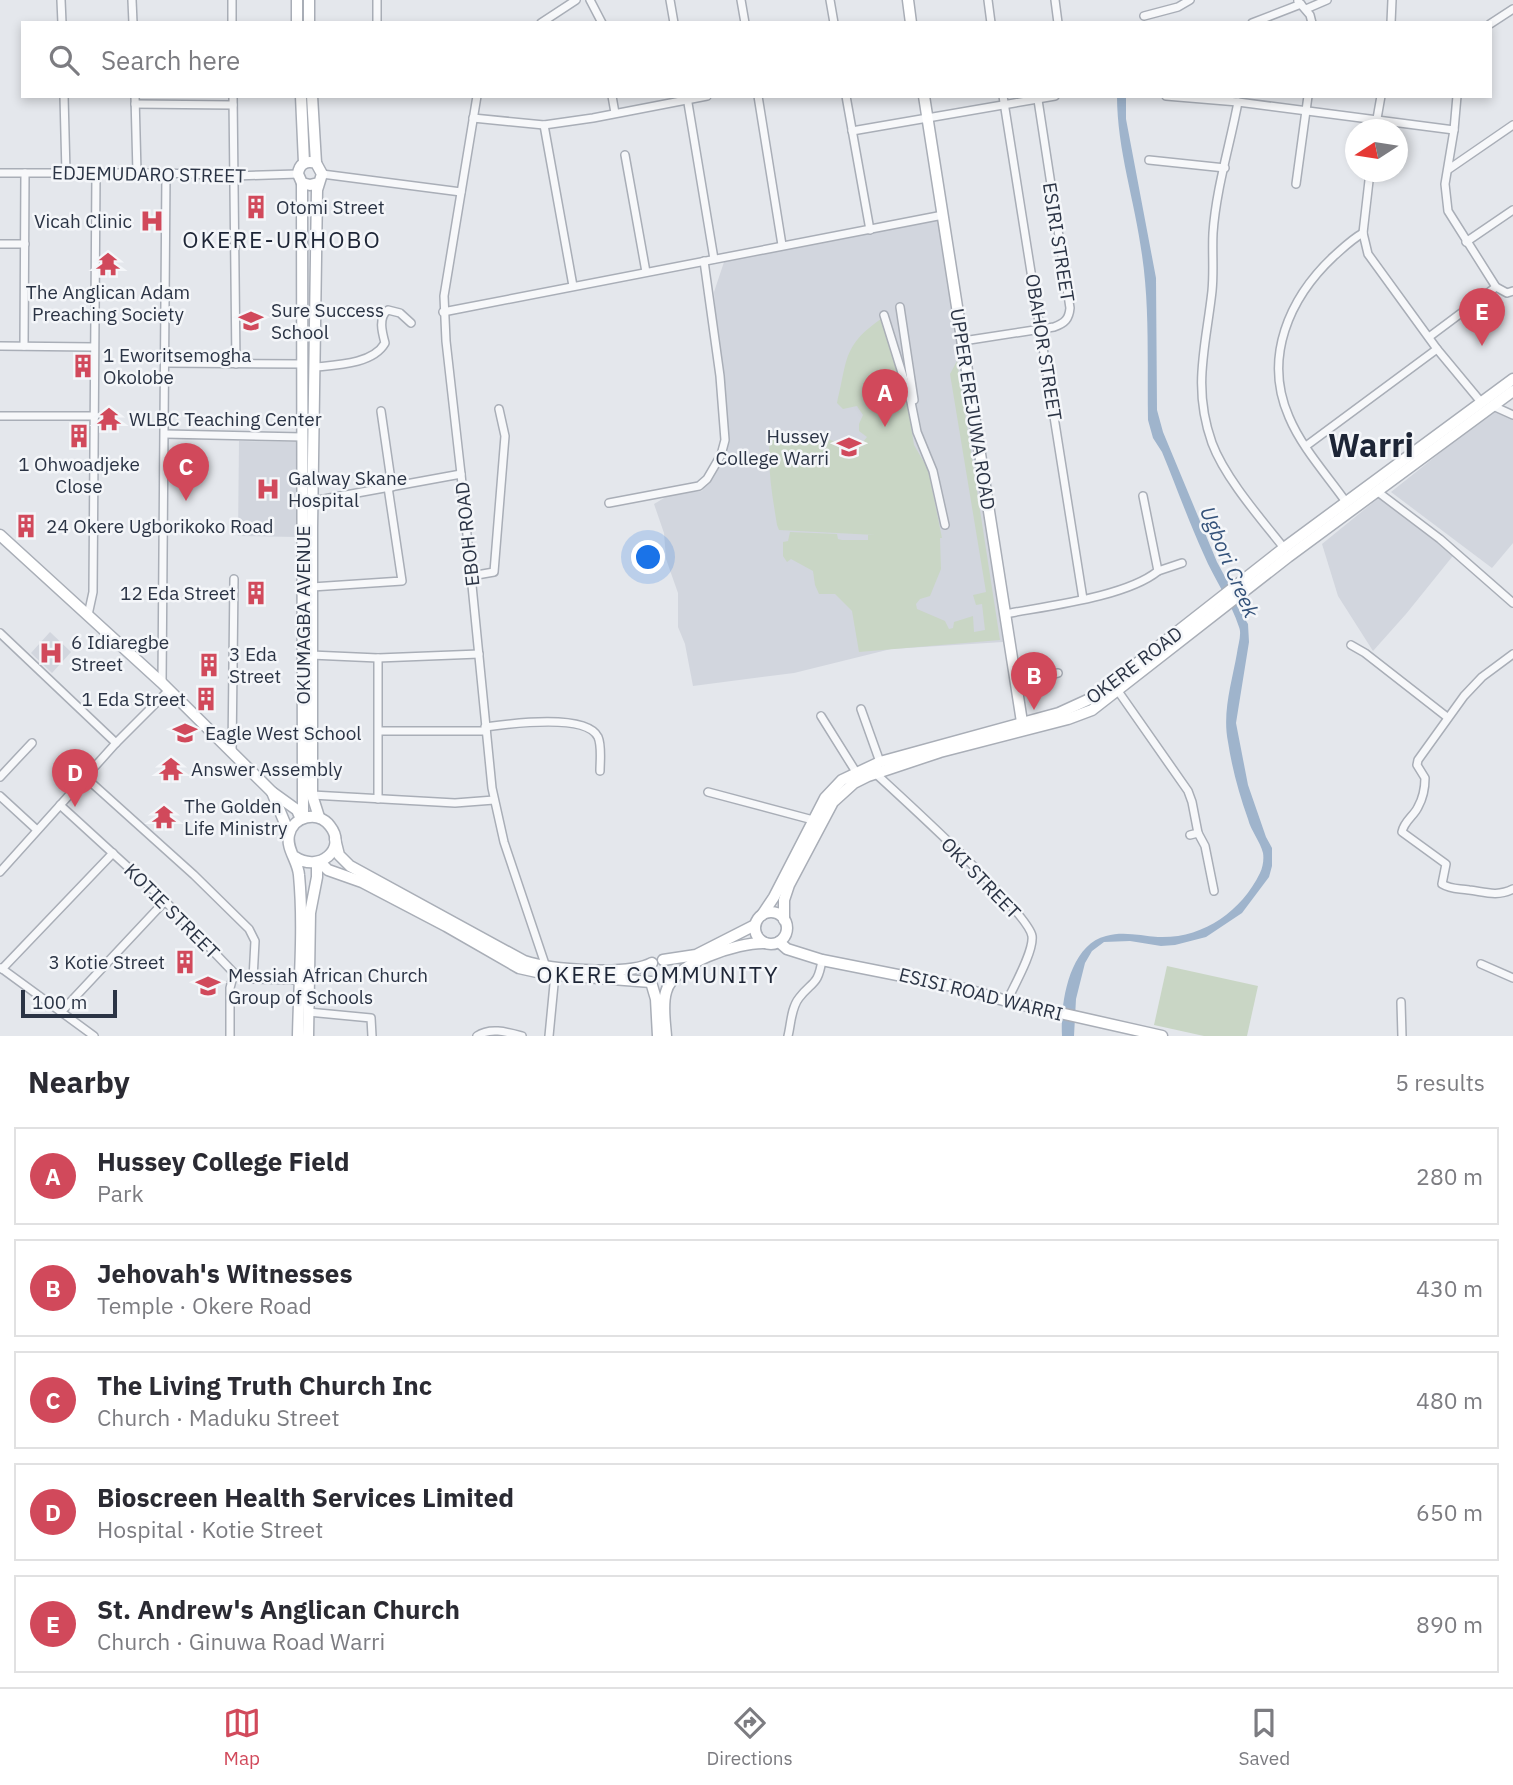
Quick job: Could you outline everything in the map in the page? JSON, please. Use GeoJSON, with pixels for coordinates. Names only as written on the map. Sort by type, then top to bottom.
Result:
{"type":"FeatureCollection","features":[{"type":"Feature","properties":{"kind":"main road"},"geometry":{"type":"LineString","coordinates":[[297,0],[297,21]]}},
{"type":"Feature","properties":{"kind":"main road"},"geometry":{"type":"LineString","coordinates":[[309,0],[309,21]]}},
{"type":"Feature","properties":{"kind":"main road"},"geometry":{"type":"LineString","coordinates":[[908,0],[911,21]]}},
{"type":"Feature","properties":{"kind":"main road"},"geometry":{"type":"LineString","coordinates":[[301,98],[304,163]]}},
{"type":"Feature","properties":{"kind":"main road"},"geometry":{"type":"LineString","coordinates":[[312,98],[316,163],[320,178],[310,186],[300,179],[299,168],[304,163],[316,163]]}},
{"type":"Feature","properties":{"kind":"main road","name":"UPPER EREJUWA ROAD"},"geometry":{"type":"LineString","coordinates":[[924,98],[1022,722]]}},
{"type":"Feature","properties":{"kind":"main road","name":"OKUMAGBA AVENUE"},"geometry":{"type":"LineString","coordinates":[[307,795],[320,178]]}},
{"type":"Feature","properties":{"kind":"main road","name":"OKUMAGBA AVENUE"},"geometry":{"type":"LineString","coordinates":[[300,179],[307,795]]}},
{"type":"Feature","properties":{"kind":"main road","name":"OKERE ROAD"},"geometry":{"type":"LineString","coordinates":[[785,925],[786,892],[830,808],[854,783],[940,752],[1068,719],[1092,710],[1118,691],[1284,548],[1513,379]]}},
{"type":"Feature","properties":{"kind":"main road","name":"OKERE ROAD"},"geometry":{"type":"LineString","coordinates":[[1234,593],[1378,492],[1513,391]]}},
{"type":"Feature","properties":{"kind":"main road"},"geometry":{"type":"LineString","coordinates":[[0,535],[165,686],[272,792],[297,810],[302,818]]}},
{"type":"Feature","properties":{"kind":"main road","name":"OKERE ROAD"},"geometry":{"type":"LineString","coordinates":[[762,915],[825,798],[856,772],[880,762],[1072,709],[1094,697],[1222,603]]}},
{"type":"Feature","properties":{"kind":"main road"},"geometry":{"type":"LineString","coordinates":[[272,792],[289,833],[289,845],[298,867],[301,908],[298,1036]]}},
{"type":"Feature","properties":{"kind":"main road"},"geometry":{"type":"LineString","coordinates":[[307,795],[319,817],[330,826],[339,855],[349,866],[524,961],[546,967],[623,970],[645,967],[658,961],[696,955],[755,925],[762,915],[772,912],[785,925],[791,943],[800,953]]}},
{"type":"Feature","properties":{"kind":"main road"},"geometry":{"type":"LineString","coordinates":[[289,833],[302,818],[307,795]]}},
{"type":"Feature","properties":{"kind":"main road"},"geometry":{"type":"LineString","coordinates":[[302,818],[319,817]]}},
{"type":"Feature","properties":{"kind":"main road"},"geometry":{"type":"LineString","coordinates":[[307,1036],[310,913],[318,862],[332,851],[335,839]]}},
{"type":"Feature","properties":{"kind":"main road"},"geometry":{"type":"LineString","coordinates":[[295,857],[302,861],[318,862],[328,870],[352,878],[446,926],[519,968],[555,974],[651,982],[661,986],[686,968],[730,948],[779,942],[785,925]]}},
{"type":"Feature","properties":{"kind":"main road"},"geometry":{"type":"LineString","coordinates":[[755,925],[757,936],[765,943]]}},
{"type":"Feature","properties":{"kind":"main road","name":"ESISI ROAD WARRI"},"geometry":{"type":"LineString","coordinates":[[779,942],[787,949],[822,960],[953,986],[1162,1036]]}},
{"type":"Feature","properties":{"kind":"main road"},"geometry":{"type":"LineString","coordinates":[[658,961],[672,968],[664,1000],[666,1036]]}},
{"type":"Feature","properties":{"kind":"main road"},"geometry":{"type":"LineString","coordinates":[[658,961],[648,970],[656,999],[659,1036]]}},
{"type":"Feature","properties":{"kind":"street"},"geometry":{"type":"LineString","coordinates":[[61,0],[62,21]]}},
{"type":"Feature","properties":{"kind":"street"},"geometry":{"type":"LineString","coordinates":[[132,0],[133,21]]}},
{"type":"Feature","properties":{"kind":"street"},"geometry":{"type":"LineString","coordinates":[[232,0],[232,21]]}},
{"type":"Feature","properties":{"kind":"street"},"geometry":{"type":"LineString","coordinates":[[377,0],[377,21]]}},
{"type":"Feature","properties":{"kind":"street"},"geometry":{"type":"LineString","coordinates":[[590,0],[601,21]]}},
{"type":"Feature","properties":{"kind":"street"},"geometry":{"type":"LineString","coordinates":[[670,0],[674,21]]}},
{"type":"Feature","properties":{"kind":"street"},"geometry":{"type":"LineString","coordinates":[[741,0],[745,21]]}},
{"type":"Feature","properties":{"kind":"street"},"geometry":{"type":"LineString","coordinates":[[830,0],[834,21]]}},
{"type":"Feature","properties":{"kind":"street"},"geometry":{"type":"LineString","coordinates":[[988,0],[991,21]]}},
{"type":"Feature","properties":{"kind":"street"},"geometry":{"type":"LineString","coordinates":[[1055,0],[1058,21]]}},
{"type":"Feature","properties":{"kind":"street"},"geometry":{"type":"LineString","coordinates":[[1144,16],[1190,0]]}},
{"type":"Feature","properties":{"kind":"street"},"geometry":{"type":"LineString","coordinates":[[1257,21],[1301,4],[1327,0]]}},
{"type":"Feature","properties":{"kind":"street"},"geometry":{"type":"LineString","coordinates":[[1391,21],[1393,1]]}},
{"type":"Feature","properties":{"kind":"street"},"geometry":{"type":"LineString","coordinates":[[544,21],[570,2]]}},
{"type":"Feature","properties":{"kind":"street"},"geometry":{"type":"LineString","coordinates":[[1301,4],[1311,21]]}},
{"type":"Feature","properties":{"kind":"street"},"geometry":{"type":"LineString","coordinates":[[1492,23],[1513,10]]}},
{"type":"Feature","properties":{"kind":"street"},"geometry":{"type":"LineString","coordinates":[[64,98],[66,173]]}},
{"type":"Feature","properties":{"kind":"street","name":"EBOH ROAD"},"geometry":{"type":"LineString","coordinates":[[477,98],[443,296],[443,312],[494,800],[504,842],[546,967]]}},
{"type":"Feature","properties":{"kind":"street"},"geometry":{"type":"LineString","coordinates":[[612,98],[615,113]]}},
{"type":"Feature","properties":{"kind":"street"},"geometry":{"type":"LineString","coordinates":[[473,118],[544,125],[687,98],[714,259]]}},
{"type":"Feature","properties":{"kind":"street"},"geometry":{"type":"LineString","coordinates":[[758,98],[782,245]]}},
{"type":"Feature","properties":{"kind":"street"},"geometry":{"type":"LineString","coordinates":[[846,98],[870,230]]}},
{"type":"Feature","properties":{"kind":"street"},"geometry":{"type":"LineString","coordinates":[[852,131],[1004,101],[1046,98]]}},
{"type":"Feature","properties":{"kind":"street"},"geometry":{"type":"LineString","coordinates":[[1190,98],[1370,119]]}},
{"type":"Feature","properties":{"kind":"street"},"geometry":{"type":"LineString","coordinates":[[1296,184],[1308,98]]}},
{"type":"Feature","properties":{"kind":"street"},"geometry":{"type":"LineString","coordinates":[[1377,119],[1381,98]]}},
{"type":"Feature","properties":{"kind":"street"},"geometry":{"type":"LineString","coordinates":[[1457,98],[1446,184],[1448,211],[1496,287],[1507,293],[1513,290]]}},
{"type":"Feature","properties":{"kind":"street"},"geometry":{"type":"LineString","coordinates":[[136,173],[135,100],[233,101],[236,364]]}},
{"type":"Feature","properties":{"kind":"street","name":"ESIRI STREET"},"geometry":{"type":"LineString","coordinates":[[963,341],[1042,330],[1066,321],[1070,308],[1038,100]]}},
{"type":"Feature","properties":{"kind":"street","name":"OBAHOR STREET"},"geometry":{"type":"LineString","coordinates":[[1004,101],[1083,598]]}},
{"type":"Feature","properties":{"kind":"street"},"geometry":{"type":"LineString","coordinates":[[1238,102],[1213,233],[1213,277],[1202,349],[1200,383],[1212,443],[1221,463],[1284,548]]}},
{"type":"Feature","properties":{"kind":"street"},"geometry":{"type":"LineString","coordinates":[[1408,124],[1454,130]]}},
{"type":"Feature","properties":{"kind":"street"},"geometry":{"type":"LineString","coordinates":[[544,125],[573,286]]}},
{"type":"Feature","properties":{"kind":"street"},"geometry":{"type":"LineString","coordinates":[[1449,169],[1513,125]]}},
{"type":"Feature","properties":{"kind":"street"},"geometry":{"type":"LineString","coordinates":[[625,155],[646,272]]}},
{"type":"Feature","properties":{"kind":"street"},"geometry":{"type":"LineString","coordinates":[[1149,160],[1225,168]]}},
{"type":"Feature","properties":{"kind":"street","name":"EDJEMUDARO STREET"},"geometry":{"type":"LineString","coordinates":[[0,173],[166,173],[300,179]]}},
{"type":"Feature","properties":{"kind":"street"},"geometry":{"type":"LineString","coordinates":[[24,346],[25,173]]}},
{"type":"Feature","properties":{"kind":"street"},"geometry":{"type":"LineString","coordinates":[[0,872],[165,686],[166,173]]}},
{"type":"Feature","properties":{"kind":"street"},"geometry":{"type":"LineString","coordinates":[[89,615],[93,592],[96,174]]}},
{"type":"Feature","properties":{"kind":"street"},"geometry":{"type":"LineString","coordinates":[[320,178],[461,192]]}},
{"type":"Feature","properties":{"kind":"street"},"geometry":{"type":"LineString","coordinates":[[1369,182],[1364,244],[1374,263],[1437,349],[1480,402]]}},
{"type":"Feature","properties":{"kind":"street"},"geometry":{"type":"LineString","coordinates":[[1466,242],[1513,210]]}},
{"type":"Feature","properties":{"kind":"street"},"geometry":{"type":"LineString","coordinates":[[443,312],[943,215]]}},
{"type":"Feature","properties":{"kind":"street"},"geometry":{"type":"LineString","coordinates":[[1346,502],[1289,418],[1281,389],[1279,356],[1285,326],[1300,295],[1320,269],[1363,233]]}},
{"type":"Feature","properties":{"kind":"street"},"geometry":{"type":"LineString","coordinates":[[0,244],[25,244]]}},
{"type":"Feature","properties":{"kind":"street"},"geometry":{"type":"LineString","coordinates":[[610,503],[699,486],[707,479],[724,447],[720,376],[704,261]]}},
{"type":"Feature","properties":{"kind":"street"},"geometry":{"type":"LineString","coordinates":[[1429,338],[1496,287]]}},
{"type":"Feature","properties":{"kind":"street"},"geometry":{"type":"LineString","coordinates":[[900,307],[920,442]]}},
{"type":"Feature","properties":{"kind":"street"},"geometry":{"type":"LineString","coordinates":[[316,367],[354,362],[378,352],[385,343],[382,320],[388,310],[400,313],[411,323]]}},
{"type":"Feature","properties":{"kind":"street"},"geometry":{"type":"LineString","coordinates":[[884,315],[911,402],[920,442],[933,471],[945,525]]}},
{"type":"Feature","properties":{"kind":"street"},"geometry":{"type":"LineString","coordinates":[[0,345],[94,346]]}},
{"type":"Feature","properties":{"kind":"street"},"geometry":{"type":"LineString","coordinates":[[1306,446],[1437,349]]}},
{"type":"Feature","properties":{"kind":"street"},"geometry":{"type":"LineString","coordinates":[[166,363],[303,364]]}},
{"type":"Feature","properties":{"kind":"street"},"geometry":{"type":"LineString","coordinates":[[1493,406],[1513,415]]}},
{"type":"Feature","properties":{"kind":"street"},"geometry":{"type":"LineString","coordinates":[[471,576],[494,572],[505,436],[499,410]]}},
{"type":"Feature","properties":{"kind":"street"},"geometry":{"type":"LineString","coordinates":[[312,587],[402,581],[381,411]]}},
{"type":"Feature","properties":{"kind":"street"},"geometry":{"type":"LineString","coordinates":[[0,416],[95,416]]}},
{"type":"Feature","properties":{"kind":"street"},"geometry":{"type":"LineString","coordinates":[[165,435],[303,437]]}},
{"type":"Feature","properties":{"kind":"street"},"geometry":{"type":"LineString","coordinates":[[313,501],[461,474]]}},
{"type":"Feature","properties":{"kind":"street"},"geometry":{"type":"LineString","coordinates":[[1378,492],[1450,547],[1513,603]]}},
{"type":"Feature","properties":{"kind":"street"},"geometry":{"type":"LineString","coordinates":[[1143,496],[1158,570]]}},
{"type":"Feature","properties":{"kind":"street"},"geometry":{"type":"LineString","coordinates":[[1005,614],[1130,586],[1158,570],[1182,563]]}},
{"type":"Feature","properties":{"kind":"street"},"geometry":{"type":"LineString","coordinates":[[232,752],[234,579]]}},
{"type":"Feature","properties":{"kind":"street"},"geometry":{"type":"LineString","coordinates":[[0,633],[116,743]]}},
{"type":"Feature","properties":{"kind":"street"},"geometry":{"type":"LineString","coordinates":[[1352,645],[1447,717]]}},
{"type":"Feature","properties":{"kind":"street"},"geometry":{"type":"LineString","coordinates":[[311,655],[378,658],[479,654]]}},
{"type":"Feature","properties":{"kind":"street"},"geometry":{"type":"LineString","coordinates":[[1513,654],[1482,677],[1447,717],[1417,761],[1425,778],[1424,789],[1418,807],[1402,831],[1446,864],[1441,878],[1442,884],[1486,894],[1504,893],[1513,889]]}},
{"type":"Feature","properties":{"kind":"street"},"geometry":{"type":"LineString","coordinates":[[378,658],[378,799]]}},
{"type":"Feature","properties":{"kind":"street"},"geometry":{"type":"LineString","coordinates":[[1016,682],[1058,673]]}},
{"type":"Feature","properties":{"kind":"street"},"geometry":{"type":"LineString","coordinates":[[1118,691],[1188,791],[1192,802],[1194,834],[1208,857],[1214,891]]}},
{"type":"Feature","properties":{"kind":"street"},"geometry":{"type":"LineString","coordinates":[[861,709],[880,762]]}},
{"type":"Feature","properties":{"kind":"street"},"geometry":{"type":"LineString","coordinates":[[821,716],[856,772]]}},
{"type":"Feature","properties":{"kind":"street"},"geometry":{"type":"LineString","coordinates":[[379,731],[485,729],[542,721],[572,724],[597,735],[600,771]]}},
{"type":"Feature","properties":{"kind":"street"},"geometry":{"type":"LineString","coordinates":[[0,777],[32,743]]}},
{"type":"Feature","properties":{"kind":"street","name":"OKI STREET"},"geometry":{"type":"LineString","coordinates":[[876,773],[980,873],[1030,931],[1031,944],[1007,1001]]}},
{"type":"Feature","properties":{"kind":"street"},"geometry":{"type":"LineString","coordinates":[[85,777],[194,875],[249,929],[255,941],[253,979]]}},
{"type":"Feature","properties":{"kind":"street"},"geometry":{"type":"LineString","coordinates":[[708,792],[813,820]]}},
{"type":"Feature","properties":{"kind":"street"},"geometry":{"type":"LineString","coordinates":[[307,795],[456,803],[494,800]]}},
{"type":"Feature","properties":{"kind":"street"},"geometry":{"type":"LineString","coordinates":[[0,796],[37,831]]}},
{"type":"Feature","properties":{"kind":"street","name":"KOTIE STREET"},"geometry":{"type":"LineString","coordinates":[[60,805],[165,901],[234,973],[253,979],[299,980]]}},
{"type":"Feature","properties":{"kind":"street"},"geometry":{"type":"LineString","coordinates":[[94,1036],[1,969],[113,853]]}},
{"type":"Feature","properties":{"kind":"street"},"geometry":{"type":"LineString","coordinates":[[61,1012],[165,901]]}},
{"type":"Feature","properties":{"kind":"street"},"geometry":{"type":"LineString","coordinates":[[788,1036],[795,1004],[815,983],[822,960]]}},
{"type":"Feature","properties":{"kind":"street"},"geometry":{"type":"LineString","coordinates":[[1481,964],[1513,978]]}},
{"type":"Feature","properties":{"kind":"street"},"geometry":{"type":"LineString","coordinates":[[230,1036],[230,988],[234,973]]}},
{"type":"Feature","properties":{"kind":"street"},"geometry":{"type":"LineString","coordinates":[[550,1036],[555,974]]}},
{"type":"Feature","properties":{"kind":"street"},"geometry":{"type":"LineString","coordinates":[[1401,1002],[1402,1036]]}},
{"type":"Feature","properties":{"kind":"street"},"geometry":{"type":"LineString","coordinates":[[308,1012],[371,1018],[372,1036]]}},
{"type":"Feature","properties":{"kind":"street"},"geometry":{"type":"LineString","coordinates":[[477,1036],[486,1031],[496,1031],[522,1036]]}},
{"type":"Feature","properties":{"kind":"shaded area","name":"Hussey College Warri"},"geometry":{"type":"Polygon","coordinates":[[[942,218],[1003,642],[891,649],[794,673],[693,686],[685,644],[678,627],[678,593],[666,559],[664,533],[654,504],[669,495],[702,491],[722,454],[714,292],[724,262],[942,218]]]}},
{"type":"Feature","properties":{"kind":"shaded area"},"geometry":{"type":"Polygon","coordinates":[[[1495,409],[1513,418],[1513,543],[1492,568],[1391,492],[1495,409]]]}},
{"type":"Feature","properties":{"kind":"shaded area","name":"Galway Skane Hospital"},"geometry":{"type":"Polygon","coordinates":[[[239,441],[298,442],[297,537],[238,536],[239,441]]]}},
{"type":"Feature","properties":{"kind":"shaded area"},"geometry":{"type":"Polygon","coordinates":[[[1381,496],[1456,552],[1373,651],[1338,596],[1322,544],[1381,496]]]}},
{"type":"Feature","properties":{"kind":"shaded area","name":"6 Idiaregbe Street"},"geometry":{"type":"Polygon","coordinates":[[[50,632],[71,652],[52,673],[31,653],[50,632]]]}},
{"type":"Feature","properties":{"kind":"green space"},"geometry":{"type":"Polygon","coordinates":[[[884,317],[907,401],[914,445],[928,469],[942,538],[941,569],[930,596],[920,599],[916,604],[917,609],[945,621],[949,629],[953,628],[954,622],[973,616],[974,632],[985,630],[982,604],[976,605],[973,595],[986,592],[950,374],[957,361],[1000,640],[859,652],[852,611],[835,594],[819,594],[813,571],[791,559],[787,562],[783,556],[783,542],[788,541],[790,532],[837,534],[838,539],[842,540],[868,540],[868,535],[875,535],[779,530],[769,446],[770,435],[780,433],[784,439],[823,437],[841,444],[863,442],[867,437],[859,431],[863,415],[857,406],[843,409],[837,403],[849,354],[860,336],[884,317]]]}},
{"type":"Feature","properties":{"kind":"green space"},"geometry":{"type":"Polygon","coordinates":[[[1167,966],[1258,986],[1247,1036],[1204,1036],[1154,1025],[1167,966]]]}},
{"type":"Feature","properties":{"kind":"water"},"geometry":{"type":"Polygon","coordinates":[[[1117,98],[1126,98],[1126,119],[1156,278],[1157,410],[1163,432],[1217,562],[1248,624],[1249,642],[1236,723],[1248,785],[1272,848],[1272,866],[1269,877],[1242,913],[1206,937],[1161,946],[1130,941],[1104,942],[1092,951],[1085,963],[1076,999],[1074,1036],[1062,1036],[1063,1008],[1069,977],[1083,951],[1093,942],[1119,934],[1174,936],[1205,928],[1231,911],[1242,900],[1260,873],[1263,860],[1262,849],[1249,823],[1239,791],[1226,731],[1230,686],[1240,630],[1198,542],[1162,452],[1153,438],[1148,420],[1145,275],[1117,98]]]}},
{"type":"Feature","properties":{"kind":"place","name":"Otomi Street"},"geometry":{"type":"Point","coordinates":[256,207]}},
{"type":"Feature","properties":{"kind":"place","name":"Vicah Clinic"},"geometry":{"type":"Point","coordinates":[152,221]}},
{"type":"Feature","properties":{"kind":"place","name":"The Anglican Adam Preaching Society"},"geometry":{"type":"Point","coordinates":[108,264]}},
{"type":"Feature","properties":{"kind":"place","name":"Sure Success School"},"geometry":{"type":"Point","coordinates":[251,321]}},
{"type":"Feature","properties":{"kind":"place","name":"St. Andrew's Anglican Church"},"geometry":{"type":"Point","coordinates":[1482,346]}},
{"type":"Feature","properties":{"kind":"place","name":"1 Eworitsemogha Okolobe"},"geometry":{"type":"Point","coordinates":[83,366]}},
{"type":"Feature","properties":{"kind":"place","name":"WLBC Teaching Center"},"geometry":{"type":"Point","coordinates":[109,419]}},
{"type":"Feature","properties":{"kind":"place","name":"Hussey College Field"},"geometry":{"type":"Point","coordinates":[885,427]}},
{"type":"Feature","properties":{"kind":"place","name":"1 Ohwoadjeke Close"},"geometry":{"type":"Point","coordinates":[79,436]}},
{"type":"Feature","properties":{"kind":"place","name":"Hussey College Warri"},"geometry":{"type":"Point","coordinates":[849,447]}},
{"type":"Feature","properties":{"kind":"place","name":"Galway Skane Hospital"},"geometry":{"type":"Point","coordinates":[268,489]}},
{"type":"Feature","properties":{"kind":"place","name":"The Living Truth Church Inc"},"geometry":{"type":"Point","coordinates":[186,501]}},
{"type":"Feature","properties":{"kind":"place","name":"24 Okere Ugborikoko Road"},"geometry":{"type":"Point","coordinates":[26,526]}},
{"type":"Feature","properties":{"kind":"place","name":"12 Eda Street"},"geometry":{"type":"Point","coordinates":[256,593]}},
{"type":"Feature","properties":{"kind":"place","name":"6 Idiaregbe Street"},"geometry":{"type":"Point","coordinates":[51,653]}},
{"type":"Feature","properties":{"kind":"place","name":"3 Eda Street"},"geometry":{"type":"Point","coordinates":[209,665]}},
{"type":"Feature","properties":{"kind":"place","name":"1 Eda Street"},"geometry":{"type":"Point","coordinates":[206,699]}},
{"type":"Feature","properties":{"kind":"place","name":"Jehovah's Witnesses"},"geometry":{"type":"Point","coordinates":[1034,710]}},
{"type":"Feature","properties":{"kind":"place","name":"Eagle West School"},"geometry":{"type":"Point","coordinates":[185,733]}},
{"type":"Feature","properties":{"kind":"place","name":"Answer Assembly"},"geometry":{"type":"Point","coordinates":[171,769]}},
{"type":"Feature","properties":{"kind":"place","name":"Bioscreen Health Services Limited"},"geometry":{"type":"Point","coordinates":[75,807]}},
{"type":"Feature","properties":{"kind":"place","name":"The Golden Life Ministry"},"geometry":{"type":"Point","coordinates":[164,817]}},
{"type":"Feature","properties":{"kind":"place","name":"3 Kotie Street"},"geometry":{"type":"Point","coordinates":[185,962]}},
{"type":"Feature","properties":{"kind":"place","name":"Messiah African Church Group of Schools"},"geometry":{"type":"Point","coordinates":[208,986]}},
{"type":"Feature","properties":{"kind":"district","name":"OKERE-URHOBO"},"geometry":{"type":"Point","coordinates":[282,240]}},
{"type":"Feature","properties":{"kind":"district","name":"Warri"},"geometry":{"type":"Point","coordinates":[1371,445]}},
{"type":"Feature","properties":{"kind":"district","name":"OKERE COMMUNITY"},"geometry":{"type":"Point","coordinates":[658,975]}},
{"type":"Feature","properties":{"kind":"water label","name":"Ugbori Creek"},"geometry":{"type":"Point","coordinates":[1229,562]}}]}
